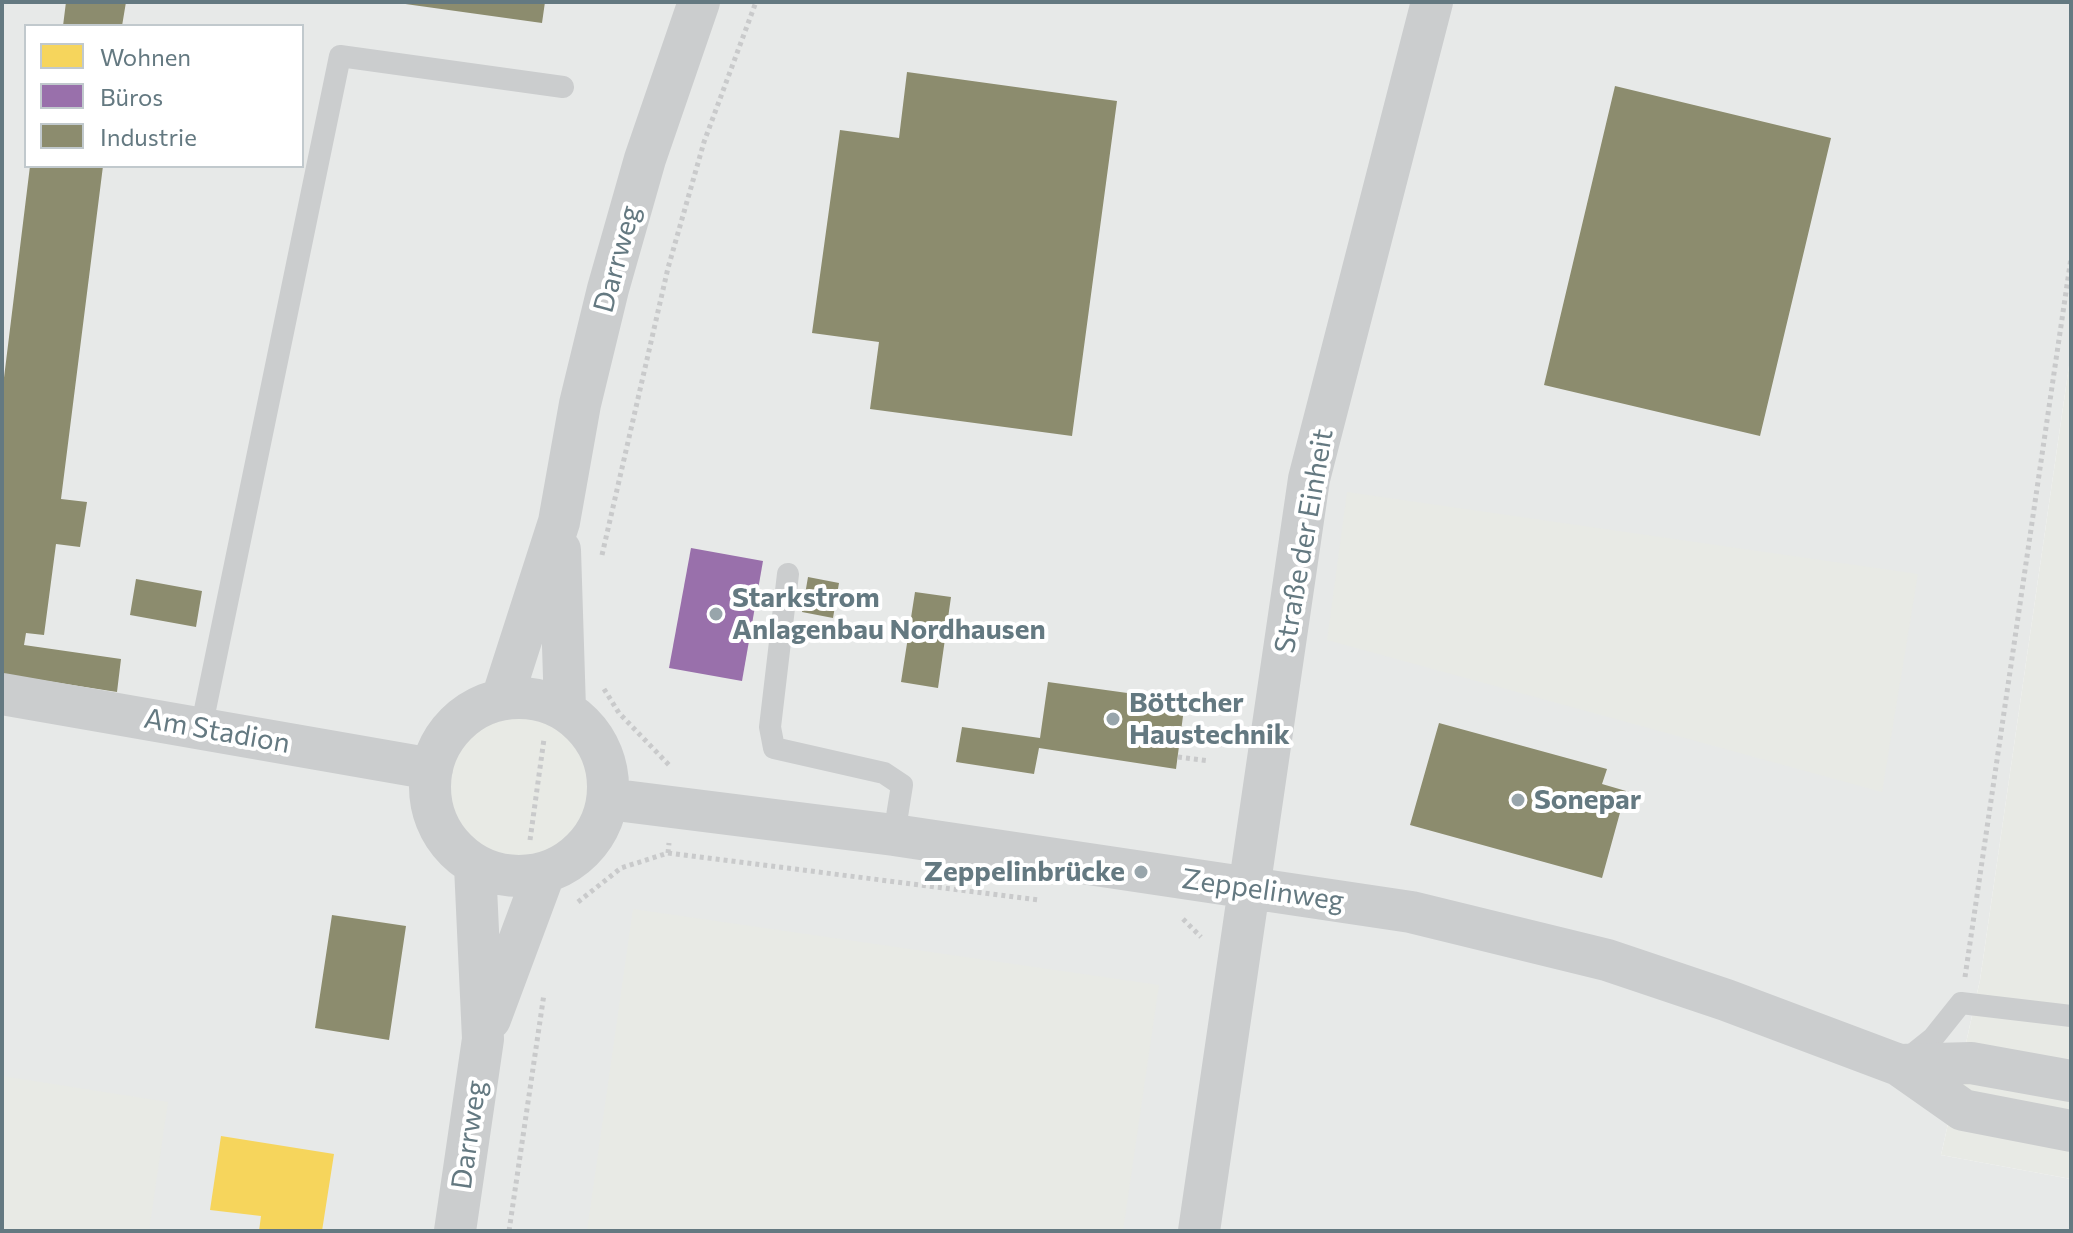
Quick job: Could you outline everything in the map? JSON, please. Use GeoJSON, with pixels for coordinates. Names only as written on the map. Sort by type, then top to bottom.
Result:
{"type":"FeatureCollection","features":[{"type":"Feature","properties":{"kind":"street","name":"Darrweg"},"geometry":{"type":"LineString","coordinates":[[502,699],[559,522],[580,404],[608,289],[645,159],[699,2]]}},
{"type":"Feature","properties":{"kind":"street","name":"Straße der Einheit"},"geometry":{"type":"LineString","coordinates":[[1199,1231],[1309,479],[1432,2]]}},
{"type":"Feature","properties":{"kind":"street","name":"Darrweg"},"geometry":{"type":"LineString","coordinates":[[557,705],[559,522]]}},
{"type":"Feature","properties":{"kind":"street","name":"Am Stadion"},"geometry":{"type":"LineString","coordinates":[[2,694],[432,769]]}},
{"type":"Feature","properties":{"kind":"street"},"geometry":{"type":"LineString","coordinates":[[523,697],[557,705],[597,743],[607,770],[608,799],[601,824],[587,846],[568,864],[534,876],[497,875],[475,866],[453,848],[437,824],[430,797],[432,769],[441,744],[457,723],[478,708],[502,699],[523,697]]}},
{"type":"Feature","properties":{"kind":"street","name":"Zeppelinweg"},"geometry":{"type":"LineString","coordinates":[[608,799],[894,835],[1411,912],[1607,960],[1726,1000],[1899,1065],[1963,1110],[2071,1131]]}},
{"type":"Feature","properties":{"kind":"street","name":"Darrweg"},"geometry":{"type":"LineString","coordinates":[[475,866],[483,1039]]}},
{"type":"Feature","properties":{"kind":"street","name":"Darrweg"},"geometry":{"type":"LineString","coordinates":[[455,1231],[483,1039],[534,876]]}},
{"type":"Feature","properties":{"kind":"street","name":"Zeppelinweg"},"geometry":{"type":"LineString","coordinates":[[1899,1065],[1971,1063],[2071,1081]]}},
{"type":"Feature","properties":{"kind":"lane"},"geometry":{"type":"LineString","coordinates":[[201,729],[340,56],[563,87]]}},
{"type":"Feature","properties":{"kind":"lane"},"geometry":{"type":"LineString","coordinates":[[788,574],[770,727],[774,748],[884,773],[902,785],[894,835]]}},
{"type":"Feature","properties":{"kind":"lane"},"geometry":{"type":"LineString","coordinates":[[1899,1065],[1933,1038],[1961,1003],[2071,1016]]}},
{"type":"Feature","properties":{"kind":"path"},"geometry":{"type":"LineString","coordinates":[[601,559],[668,268],[704,142],[756,2]]}},
{"type":"Feature","properties":{"kind":"path"},"geometry":{"type":"LineString","coordinates":[[1961,1003],[2071,258]]}},
{"type":"Feature","properties":{"kind":"path"},"geometry":{"type":"LineString","coordinates":[[603,687],[619,713],[678,773],[668,853]]}},
{"type":"Feature","properties":{"kind":"path"},"geometry":{"type":"LineString","coordinates":[[534,876],[557,705]]}},
{"type":"Feature","properties":{"kind":"path"},"geometry":{"type":"LineString","coordinates":[[1178,757],[1209,761]]}},
{"type":"Feature","properties":{"kind":"path"},"geometry":{"type":"LineString","coordinates":[[569,910],[590,888],[621,868],[668,853],[1041,900]]}},
{"type":"Feature","properties":{"kind":"path"},"geometry":{"type":"LineString","coordinates":[[1181,918],[1196,927],[1203,940]]}},
{"type":"Feature","properties":{"kind":"path"},"geometry":{"type":"LineString","coordinates":[[509,1231],[546,982]]}},
{"type":"Feature","properties":{"kind":"shaded area"},"geometry":{"type":"Polygon","coordinates":[[[2,2],[2071,2],[2071,352],[1980,980],[1941,1155],[2071,1179],[2071,1231],[2,1231],[2,2]]]}},
{"type":"Feature","properties":{"kind":"shaded area"},"geometry":{"type":"Polygon","coordinates":[[[2071,352],[2071,1179],[1941,1155],[1980,980],[2071,352]]]}},
{"type":"Feature","properties":{"kind":"shaded area"},"geometry":{"type":"Polygon","coordinates":[[[1347,492],[1918,574],[1882,792],[1327,640],[1347,492]]]}},
{"type":"Feature","properties":{"kind":"shaded area"},"geometry":{"type":"Polygon","coordinates":[[[519,713],[548,719],[572,736],[589,760],[595,789],[589,818],[572,842],[548,859],[519,865],[490,859],[466,842],[449,818],[443,789],[449,760],[466,736],[490,719],[519,713]]]}},
{"type":"Feature","properties":{"kind":"shaded area"},"geometry":{"type":"Polygon","coordinates":[[[633,909],[1159,985],[1123,1231],[587,1231],[633,909]]]}},
{"type":"Feature","properties":{"kind":"shaded area"},"geometry":{"type":"Polygon","coordinates":[[[2,1076],[168,1102],[149,1231],[2,1231],[2,1076]]]}},
{"type":"Feature","properties":{"kind":"building: Wohnen"},"geometry":{"type":"Polygon","coordinates":[[[221,1136],[334,1154],[322,1231],[259,1231],[261,1216],[210,1210],[221,1136]]]}},
{"type":"Feature","properties":{"kind":"building: Büros","name":"Starkstrom Anlagenbau Nordhausen"},"geometry":{"type":"Polygon","coordinates":[[[691,548],[763,561],[742,681],[669,668],[691,548]]]}},
{"type":"Feature","properties":{"kind":"building: Industrie"},"geometry":{"type":"Polygon","coordinates":[[[66,2],[126,2],[122,24],[63,24],[66,2]]]}},
{"type":"Feature","properties":{"kind":"building: Industrie"},"geometry":{"type":"Polygon","coordinates":[[[391,2],[545,2],[542,23],[391,2]]]}},
{"type":"Feature","properties":{"kind":"building: Industrie"},"geometry":{"type":"Polygon","coordinates":[[[907,72],[1117,101],[1072,436],[870,409],[879,342],[812,333],[840,130],[899,138],[907,72]]]}},
{"type":"Feature","properties":{"kind":"building: Industrie"},"geometry":{"type":"Polygon","coordinates":[[[1615,86],[1831,138],[1760,436],[1544,385],[1615,86]]]}},
{"type":"Feature","properties":{"kind":"building: Industrie"},"geometry":{"type":"Polygon","coordinates":[[[30,168],[103,168],[61,499],[87,502],[80,547],[56,544],[44,635],[26,633],[24,645],[121,659],[117,692],[2,674],[2,394],[30,168]]]}},
{"type":"Feature","properties":{"kind":"building: Industrie"},"geometry":{"type":"Polygon","coordinates":[[[808,577],[839,583],[833,618],[802,612],[808,577]]]}},
{"type":"Feature","properties":{"kind":"building: Industrie"},"geometry":{"type":"Polygon","coordinates":[[[136,579],[202,591],[196,627],[130,615],[136,579]]]}},
{"type":"Feature","properties":{"kind":"building: Industrie"},"geometry":{"type":"Polygon","coordinates":[[[915,592],[951,597],[938,688],[901,682],[915,592]]]}},
{"type":"Feature","properties":{"kind":"building: Industrie","name":"Böttcher Haustechnik"},"geometry":{"type":"Polygon","coordinates":[[[1048,682],[1185,701],[1176,769],[1039,748],[1034,774],[956,762],[962,727],[1040,738],[1048,682]]]}},
{"type":"Feature","properties":{"kind":"building: Industrie"},"geometry":{"type":"Polygon","coordinates":[[[1439,723],[1607,769],[1602,784],[1626,791],[1602,878],[1410,825],[1439,723]]]}},
{"type":"Feature","properties":{"kind":"building: Industrie"},"geometry":{"type":"Polygon","coordinates":[[[332,915],[406,926],[389,1040],[315,1028],[332,915]]]}},
{"type":"Feature","properties":{"kind":"place","name":"Starkstrom Anlagenbau Nordhausen"},"geometry":{"type":"Point","coordinates":[716,614]}},
{"type":"Feature","properties":{"kind":"place","name":"Böttcher Haustechnik"},"geometry":{"type":"Point","coordinates":[1113,719]}},
{"type":"Feature","properties":{"kind":"place","name":"Sonepar"},"geometry":{"type":"Point","coordinates":[1518,800]}},
{"type":"Feature","properties":{"kind":"place","name":"Zeppelinbrücke"},"geometry":{"type":"Point","coordinates":[1141,872]}}]}
